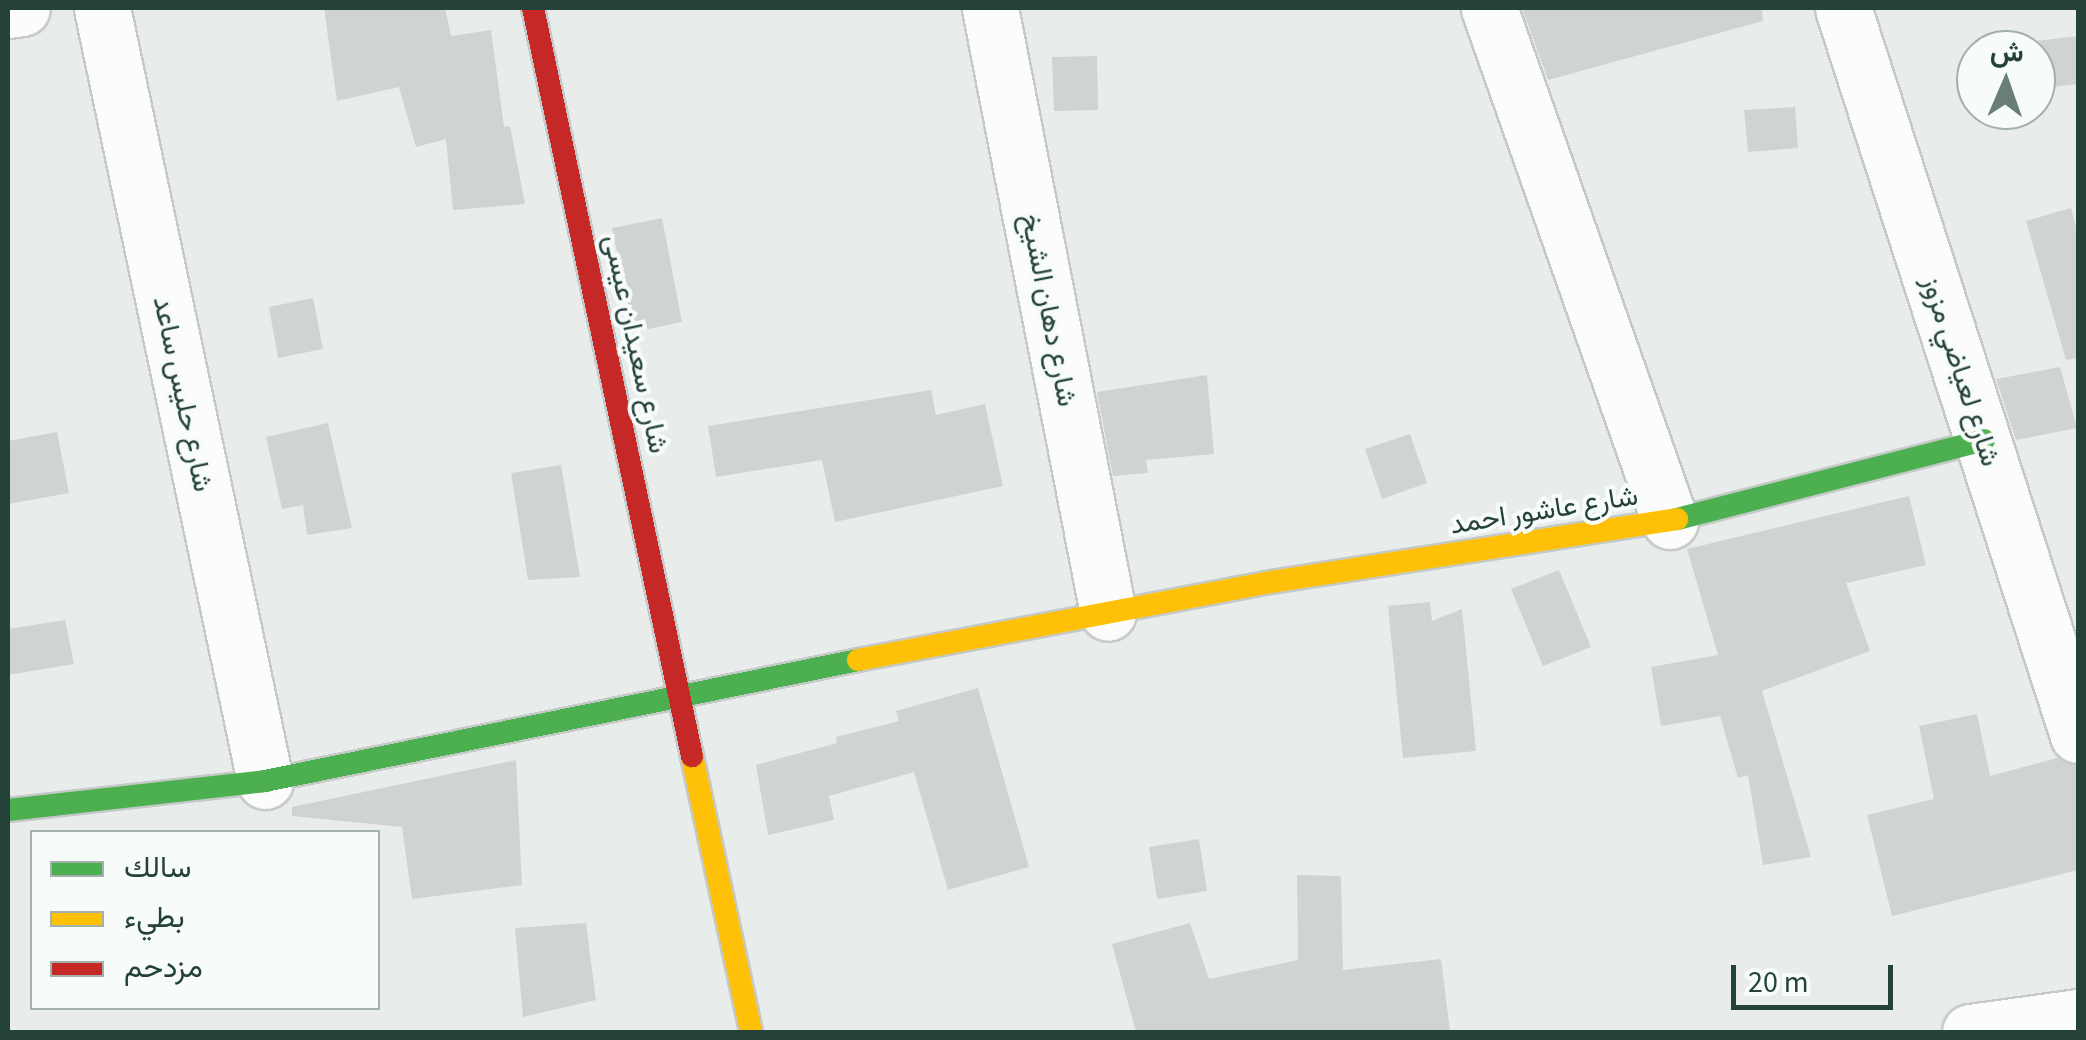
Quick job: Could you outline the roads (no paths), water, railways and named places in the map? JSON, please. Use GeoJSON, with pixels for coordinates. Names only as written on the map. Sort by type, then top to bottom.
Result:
{"type":"FeatureCollection","features":[{"type":"Feature","properties":{"kind":"street"},"geometry":{"type":"LineString","coordinates":[[8,10],[22,8]]}},
{"type":"Feature","properties":{"kind":"street","name":"شارع حليس ساعد"},"geometry":{"type":"LineString","coordinates":[[102,8],[265,782]]}},
{"type":"Feature","properties":{"kind":"street","name":"شارع سعيدان عيسى"},"geometry":{"type":"LineString","coordinates":[[534,8],[751,1032]]}},
{"type":"Feature","properties":{"kind":"street","name":"شارع دهان الشيخ"},"geometry":{"type":"LineString","coordinates":[[990,8],[1108,614]]}},
{"type":"Feature","properties":{"kind":"street"},"geometry":{"type":"LineString","coordinates":[[1488,8],[1670,521]]}},
{"type":"Feature","properties":{"kind":"street","name":"شارع لعياضي مزوز"},"geometry":{"type":"LineString","coordinates":[[1843,8],[2078,735]]}},
{"type":"Feature","properties":{"kind":"street","name":"شارع عاشور احمد"},"geometry":{"type":"LineString","coordinates":[[8,810],[265,782],[680,694],[1108,614],[1670,521],[1984,440]]}},
{"type":"Feature","properties":{"kind":"street"},"geometry":{"type":"LineString","coordinates":[[1970,1032],[2078,1016]]}}]}
